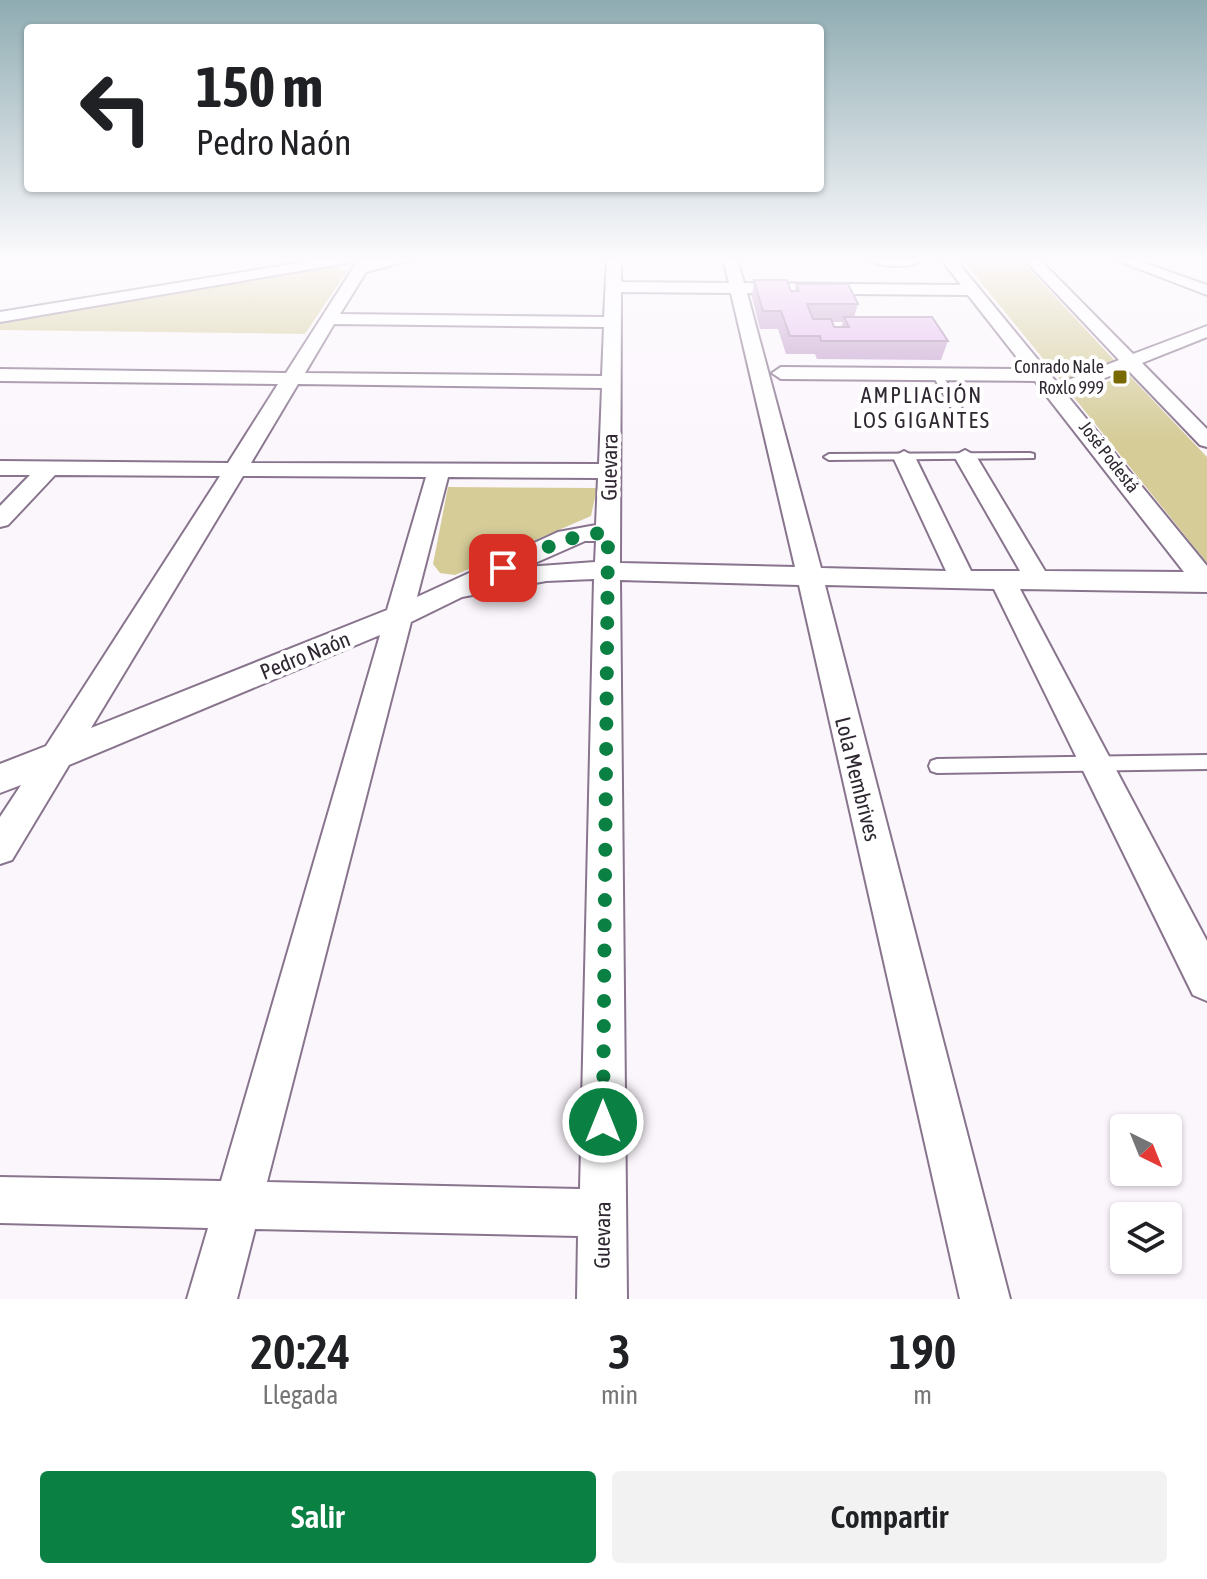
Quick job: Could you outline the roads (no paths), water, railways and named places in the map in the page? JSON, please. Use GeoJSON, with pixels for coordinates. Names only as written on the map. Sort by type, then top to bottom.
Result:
{"type":"FeatureCollection","features":[{"type":"Feature","properties":{"kind":"street"},"geometry":{"type":"LineString","coordinates":[[0,848],[330,320]]}},
{"type":"Feature","properties":{"kind":"street"},"geometry":{"type":"LineString","coordinates":[[388,320],[613,322]]}},
{"type":"Feature","properties":{"kind":"street","name":"Lola Membrives"},"geometry":{"type":"LineString","coordinates":[[745,320],[985,1299]]}},
{"type":"Feature","properties":{"kind":"street","name":"José Podestá"},"geometry":{"type":"LineString","coordinates":[[998,320],[1206,582]]}},
{"type":"Feature","properties":{"kind":"street"},"geometry":{"type":"LineString","coordinates":[[1090,320],[1207,441]]}},
{"type":"Feature","properties":{"kind":"street","name":"Guevara"},"geometry":{"type":"LineString","coordinates":[[602,1299],[607,571],[613,322]]}},
{"type":"Feature","properties":{"kind":"street"},"geometry":{"type":"LineString","coordinates":[[781,373],[937,374],[1051,383],[1133,363],[1207,331]]}},
{"type":"Feature","properties":{"kind":"street"},"geometry":{"type":"LineString","coordinates":[[0,375],[612,382]]}},
{"type":"Feature","properties":{"kind":"street"},"geometry":{"type":"LineString","coordinates":[[965,456],[1038,581]]}},
{"type":"Feature","properties":{"kind":"street"},"geometry":{"type":"LineString","coordinates":[[904,457],[963,580]]}},
{"type":"Feature","properties":{"kind":"street"},"geometry":{"type":"LineString","coordinates":[[0,468],[236,468],[438,473],[609,471]]}},
{"type":"Feature","properties":{"kind":"street"},"geometry":{"type":"LineString","coordinates":[[0,520],[48,469]]}},
{"type":"Feature","properties":{"kind":"street"},"geometry":{"type":"LineString","coordinates":[[212,1299],[438,473]]}},
{"type":"Feature","properties":{"kind":"street","name":"Pedro Naón"},"geometry":{"type":"LineString","coordinates":[[0,779],[399,616],[567,538],[584,533],[608,533]]}},
{"type":"Feature","properties":{"kind":"street"},"geometry":{"type":"LineString","coordinates":[[459,589],[546,572],[607,571],[963,580],[1206,582]]}},
{"type":"Feature","properties":{"kind":"street"},"geometry":{"type":"LineString","coordinates":[[1002,580],[1207,981]]}},
{"type":"Feature","properties":{"kind":"street"},"geometry":{"type":"LineString","coordinates":[[0,1200],[603,1213]]}},
{"type":"Feature","properties":{"kind":"lane"},"geometry":{"type":"LineString","coordinates":[[937,374],[960,414]]}},
{"type":"Feature","properties":{"kind":"lane"},"geometry":{"type":"LineString","coordinates":[[829,457],[1030,456]]}},
{"type":"Feature","properties":{"kind":"lane"},"geometry":{"type":"LineString","coordinates":[[937,766],[1207,762]]}},
{"type":"Feature","properties":{"kind":"place","name":"Conrado Nale Roxlo 999"},"geometry":{"type":"Point","coordinates":[1120,377]}},
{"type":"Feature","properties":{"kind":"district","name":"AMPLIACIÓN LOS GIGANTES"},"geometry":{"type":"Point","coordinates":[922,408]}}]}
